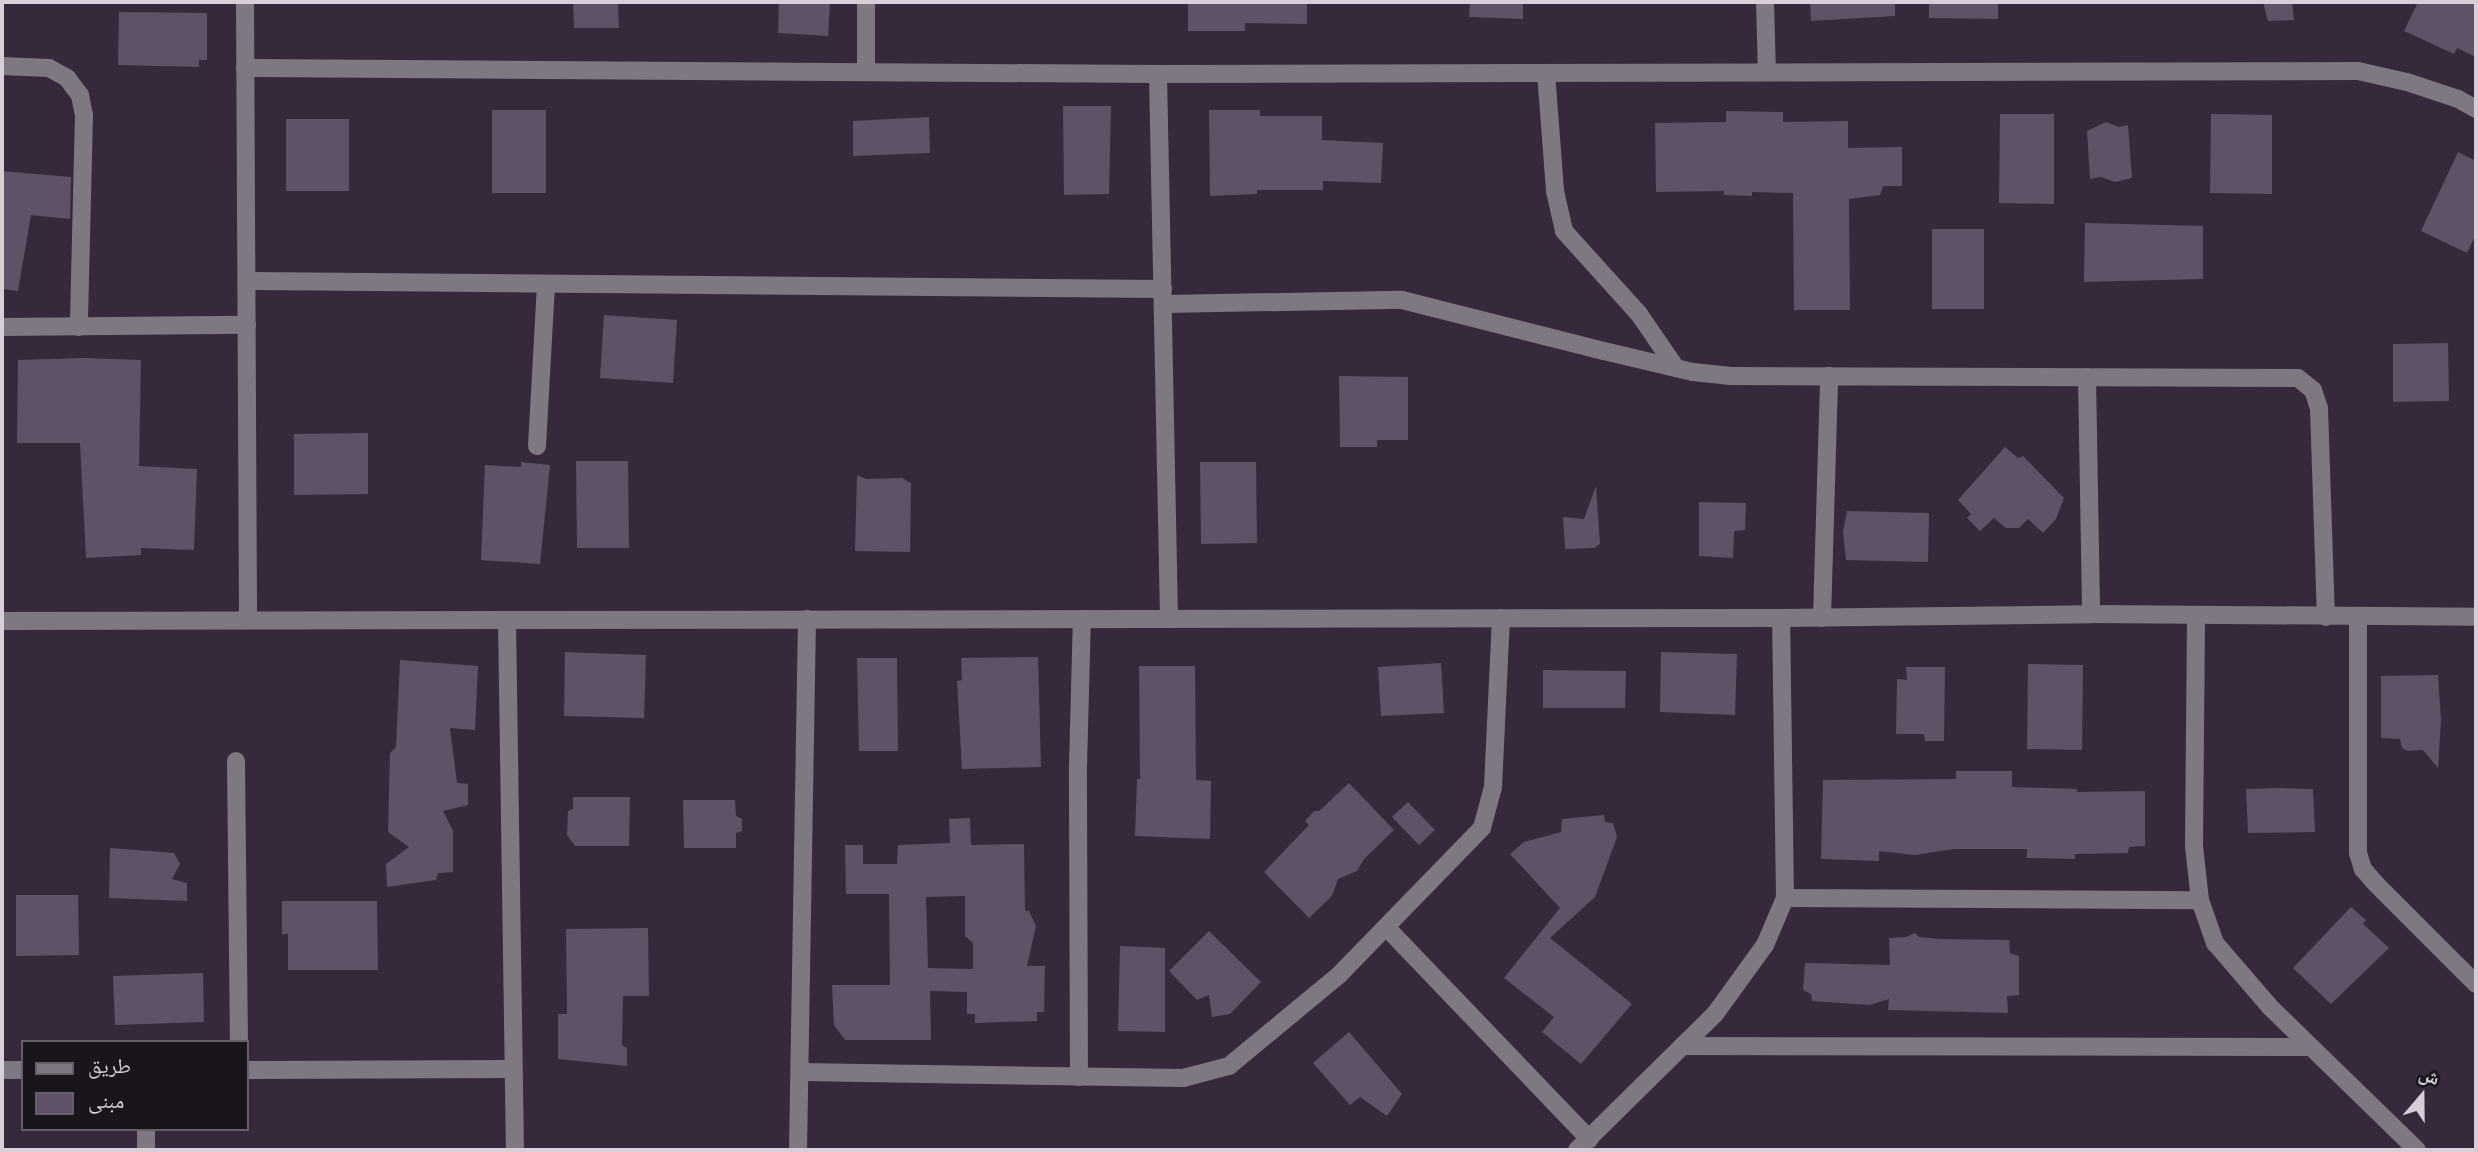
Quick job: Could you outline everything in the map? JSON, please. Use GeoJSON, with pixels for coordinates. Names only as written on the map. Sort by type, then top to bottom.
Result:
{"type":"FeatureCollection","features":[{"type":"Feature","properties":{"kind":"street"},"geometry":{"type":"LineString","coordinates":[[245,2],[248,620]]}},
{"type":"Feature","properties":{"kind":"street"},"geometry":{"type":"LineString","coordinates":[[866,2],[866,72]]}},
{"type":"Feature","properties":{"kind":"street"},"geometry":{"type":"LineString","coordinates":[[1765,2],[1767,72]]}},
{"type":"Feature","properties":{"kind":"street"},"geometry":{"type":"LineString","coordinates":[[2,66],[49,68],[67,78],[80,95],[84,115],[79,327]]}},
{"type":"Feature","properties":{"kind":"street"},"geometry":{"type":"LineString","coordinates":[[246,68],[1158,74],[2358,71],[2407,82],[2458,99],[2476,109]]}},
{"type":"Feature","properties":{"kind":"street"},"geometry":{"type":"LineString","coordinates":[[1546,73],[1555,191],[1564,231],[1639,314],[1675,368]]}},
{"type":"Feature","properties":{"kind":"street"},"geometry":{"type":"LineString","coordinates":[[1158,74],[1169,619]]}},
{"type":"Feature","properties":{"kind":"street"},"geometry":{"type":"LineString","coordinates":[[247,281],[1402,300],[1675,368],[1729,376],[2298,378],[2313,390],[2319,408],[2326,617]]}},
{"type":"Feature","properties":{"kind":"street"},"geometry":{"type":"LineString","coordinates":[[537,446],[546,284]]}},
{"type":"Feature","properties":{"kind":"street"},"geometry":{"type":"LineString","coordinates":[[2,327],[247,325]]}},
{"type":"Feature","properties":{"kind":"street"},"geometry":{"type":"LineString","coordinates":[[1822,618],[1829,376]]}},
{"type":"Feature","properties":{"kind":"street"},"geometry":{"type":"LineString","coordinates":[[2087,377],[2091,614]]}},
{"type":"Feature","properties":{"kind":"street"},"geometry":{"type":"LineString","coordinates":[[2,621],[1822,618],[2091,614],[2196,618],[2476,617]]}},
{"type":"Feature","properties":{"kind":"street"},"geometry":{"type":"LineString","coordinates":[[2358,617],[2358,853],[2363,869],[2476,984]]}},
{"type":"Feature","properties":{"kind":"street"},"geometry":{"type":"LineString","coordinates":[[800,1072],[1183,1078],[1229,1066],[1339,975],[1482,828],[1493,788],[1501,618]]}},
{"type":"Feature","properties":{"kind":"street"},"geometry":{"type":"LineString","coordinates":[[1386,927],[1583,1145],[1715,1014],[1765,945],[1785,898],[1781,618]]}},
{"type":"Feature","properties":{"kind":"street"},"geometry":{"type":"LineString","coordinates":[[2196,618],[2194,846],[2200,900],[2215,943],[2270,1007],[2417,1150]]}},
{"type":"Feature","properties":{"kind":"street"},"geometry":{"type":"LineString","coordinates":[[1079,1077],[1078,767],[1082,619]]}},
{"type":"Feature","properties":{"kind":"street"},"geometry":{"type":"LineString","coordinates":[[507,620],[515,1150]]}},
{"type":"Feature","properties":{"kind":"street"},"geometry":{"type":"LineString","coordinates":[[799,1150],[807,620]]}},
{"type":"Feature","properties":{"kind":"street"},"geometry":{"type":"LineString","coordinates":[[236,761],[239,1040]]}},
{"type":"Feature","properties":{"kind":"street"},"geometry":{"type":"LineString","coordinates":[[1785,898],[2200,900]]}},
{"type":"Feature","properties":{"kind":"street"},"geometry":{"type":"LineString","coordinates":[[1682,1046],[2311,1047]]}},
{"type":"Feature","properties":{"kind":"street"},"geometry":{"type":"LineString","coordinates":[[248,1070],[513,1069]]}},
{"type":"Feature","properties":{"kind":"street"},"geometry":{"type":"LineString","coordinates":[[2,1070],[21,1070]]}},
{"type":"Feature","properties":{"kind":"street"},"geometry":{"type":"LineString","coordinates":[[145,1131],[146,1150]]}},
{"type":"Feature","properties":{"kind":"building"},"geometry":{"type":"Polygon","coordinates":[[[573,2],[618,2],[619,28],[574,28],[573,2]]]}},
{"type":"Feature","properties":{"kind":"building"},"geometry":{"type":"Polygon","coordinates":[[[779,2],[830,2],[828,36],[778,33],[779,2]]]}},
{"type":"Feature","properties":{"kind":"building"},"geometry":{"type":"Polygon","coordinates":[[[1188,2],[1307,2],[1307,24],[1245,23],[1245,31],[1188,31],[1188,2]]]}},
{"type":"Feature","properties":{"kind":"building"},"geometry":{"type":"Polygon","coordinates":[[[1470,2],[1523,2],[1523,19],[1469,17],[1470,2]]]}},
{"type":"Feature","properties":{"kind":"building"},"geometry":{"type":"Polygon","coordinates":[[[1810,2],[1895,2],[1895,16],[1811,21],[1810,2]]]}},
{"type":"Feature","properties":{"kind":"building"},"geometry":{"type":"Polygon","coordinates":[[[1929,2],[1998,2],[1998,19],[1929,18],[1929,2]]]}},
{"type":"Feature","properties":{"kind":"building"},"geometry":{"type":"Polygon","coordinates":[[[2263,2],[2292,2],[2294,20],[2268,21],[2263,2]]]}},
{"type":"Feature","properties":{"kind":"building"},"geometry":{"type":"Polygon","coordinates":[[[2418,2],[2476,2],[2476,57],[2457,48],[2454,54],[2404,31],[2418,2]]]}},
{"type":"Feature","properties":{"kind":"building"},"geometry":{"type":"Polygon","coordinates":[[[119,12],[207,13],[207,60],[199,60],[199,67],[118,65],[119,12]]]}},
{"type":"Feature","properties":{"kind":"building"},"geometry":{"type":"Polygon","coordinates":[[[1063,106],[1111,106],[1109,194],[1064,195],[1063,106]]]}},
{"type":"Feature","properties":{"kind":"building"},"geometry":{"type":"Polygon","coordinates":[[[492,110],[546,110],[546,193],[492,193],[492,110]]]}},
{"type":"Feature","properties":{"kind":"building"},"geometry":{"type":"Polygon","coordinates":[[[1209,110],[1260,110],[1260,116],[1322,116],[1322,140],[1383,143],[1381,183],[1323,181],[1323,190],[1257,190],[1257,194],[1210,196],[1209,110]]]}},
{"type":"Feature","properties":{"kind":"building"},"geometry":{"type":"Polygon","coordinates":[[[1726,111],[1783,112],[1783,122],[1848,121],[1848,148],[1902,147],[1902,186],[1883,186],[1880,195],[1849,199],[1850,310],[1794,310],[1793,193],[1752,192],[1752,196],[1724,195],[1724,191],[1656,192],[1655,123],[1726,122],[1726,111]]]}},
{"type":"Feature","properties":{"kind":"building"},"geometry":{"type":"Polygon","coordinates":[[[2000,114],[2054,114],[2054,204],[1999,203],[2000,114]]]}},
{"type":"Feature","properties":{"kind":"building"},"geometry":{"type":"Polygon","coordinates":[[[2211,114],[2272,115],[2272,194],[2210,193],[2211,114]]]}},
{"type":"Feature","properties":{"kind":"building"},"geometry":{"type":"Polygon","coordinates":[[[929,117],[930,153],[853,156],[853,121],[929,117]]]}},
{"type":"Feature","properties":{"kind":"building"},"geometry":{"type":"Polygon","coordinates":[[[286,119],[349,119],[349,191],[286,191],[286,119]]]}},
{"type":"Feature","properties":{"kind":"building"},"geometry":{"type":"Polygon","coordinates":[[[2106,122],[2119,127],[2128,125],[2132,178],[2115,182],[2101,177],[2090,179],[2087,131],[2106,122]]]}},
{"type":"Feature","properties":{"kind":"building"},"geometry":{"type":"Polygon","coordinates":[[[2458,152],[2476,161],[2476,234],[2467,253],[2421,231],[2458,152]]]}},
{"type":"Feature","properties":{"kind":"building"},"geometry":{"type":"Polygon","coordinates":[[[2,171],[71,177],[70,219],[31,215],[18,291],[2,289],[2,171]]]}},
{"type":"Feature","properties":{"kind":"building"},"geometry":{"type":"Polygon","coordinates":[[[2085,223],[2203,226],[2203,279],[2084,282],[2085,223]]]}},
{"type":"Feature","properties":{"kind":"building"},"geometry":{"type":"Polygon","coordinates":[[[1932,229],[1984,229],[1984,309],[1932,309],[1932,229]]]}},
{"type":"Feature","properties":{"kind":"building"},"geometry":{"type":"Polygon","coordinates":[[[604,315],[677,320],[673,383],[600,378],[604,315]]]}},
{"type":"Feature","properties":{"kind":"building"},"geometry":{"type":"Polygon","coordinates":[[[2448,343],[2449,401],[2393,402],[2393,344],[2448,343]]]}},
{"type":"Feature","properties":{"kind":"building"},"geometry":{"type":"Polygon","coordinates":[[[18,360],[141,360],[139,466],[197,469],[194,550],[141,548],[141,555],[86,558],[80,443],[17,443],[18,360]]]}},
{"type":"Feature","properties":{"kind":"building"},"geometry":{"type":"Polygon","coordinates":[[[1339,376],[1408,377],[1408,440],[1377,440],[1377,447],[1340,447],[1339,376]]]}},
{"type":"Feature","properties":{"kind":"building"},"geometry":{"type":"Polygon","coordinates":[[[368,433],[368,494],[294,495],[294,434],[368,433]]]}},
{"type":"Feature","properties":{"kind":"building"},"geometry":{"type":"Polygon","coordinates":[[[2005,447],[2018,458],[2023,456],[2064,498],[2056,519],[2043,533],[2028,519],[2019,528],[2006,528],[1994,518],[1980,531],[1967,518],[1971,514],[1958,500],[2005,447]]]}},
{"type":"Feature","properties":{"kind":"building"},"geometry":{"type":"Polygon","coordinates":[[[576,461],[628,461],[629,548],[577,548],[576,461]]]}},
{"type":"Feature","properties":{"kind":"building"},"geometry":{"type":"Polygon","coordinates":[[[521,462],[550,465],[540,564],[481,560],[485,465],[521,467],[521,462]]]}},
{"type":"Feature","properties":{"kind":"building"},"geometry":{"type":"Polygon","coordinates":[[[1200,462],[1256,462],[1257,543],[1201,544],[1200,462]]]}},
{"type":"Feature","properties":{"kind":"building"},"geometry":{"type":"Polygon","coordinates":[[[857,475],[866,479],[902,478],[911,483],[910,552],[855,551],[857,475]]]}},
{"type":"Feature","properties":{"kind":"building"},"geometry":{"type":"Polygon","coordinates":[[[1596,486],[1600,544],[1594,548],[1565,549],[1563,517],[1584,519],[1596,486]]]}},
{"type":"Feature","properties":{"kind":"building"},"geometry":{"type":"Polygon","coordinates":[[[1699,502],[1746,503],[1745,530],[1734,531],[1733,558],[1699,556],[1699,502]]]}},
{"type":"Feature","properties":{"kind":"building"},"geometry":{"type":"Polygon","coordinates":[[[1847,511],[1929,513],[1928,562],[1846,560],[1843,532],[1847,511]]]}},
{"type":"Feature","properties":{"kind":"building"},"geometry":{"type":"Polygon","coordinates":[[[565,652],[646,655],[644,718],[564,716],[565,652]]]}},
{"type":"Feature","properties":{"kind":"building"},"geometry":{"type":"Polygon","coordinates":[[[1661,652],[1737,654],[1735,715],[1660,712],[1661,652]]]}},
{"type":"Feature","properties":{"kind":"building"},"geometry":{"type":"Polygon","coordinates":[[[1038,657],[1041,767],[962,769],[957,681],[962,680],[961,658],[1038,657]]]}},
{"type":"Feature","properties":{"kind":"building"},"geometry":{"type":"Polygon","coordinates":[[[857,658],[897,658],[898,751],[859,751],[857,658]]]}},
{"type":"Feature","properties":{"kind":"building"},"geometry":{"type":"Polygon","coordinates":[[[400,660],[478,666],[475,730],[450,728],[457,783],[468,784],[468,805],[443,811],[453,831],[453,872],[438,873],[436,880],[387,887],[386,864],[409,847],[388,832],[390,753],[396,747],[400,660]]]}},
{"type":"Feature","properties":{"kind":"building"},"geometry":{"type":"Polygon","coordinates":[[[1441,663],[1444,713],[1381,716],[1378,667],[1441,663]]]}},
{"type":"Feature","properties":{"kind":"building"},"geometry":{"type":"Polygon","coordinates":[[[2028,664],[2083,665],[2082,750],[2027,749],[2028,664]]]}},
{"type":"Feature","properties":{"kind":"building"},"geometry":{"type":"Polygon","coordinates":[[[1139,666],[1195,666],[1196,780],[1211,781],[1210,839],[1135,836],[1137,779],[1140,779],[1139,666]]]}},
{"type":"Feature","properties":{"kind":"building"},"geometry":{"type":"Polygon","coordinates":[[[1906,667],[1945,667],[1944,741],[1925,741],[1924,734],[1896,734],[1897,679],[1907,680],[1906,667]]]}},
{"type":"Feature","properties":{"kind":"building"},"geometry":{"type":"Polygon","coordinates":[[[1543,670],[1626,671],[1625,708],[1543,708],[1543,670]]]}},
{"type":"Feature","properties":{"kind":"building"},"geometry":{"type":"Polygon","coordinates":[[[2438,675],[2441,720],[2438,768],[2423,750],[2408,751],[2402,748],[2400,739],[2381,738],[2381,676],[2438,675]]]}},
{"type":"Feature","properties":{"kind":"building"},"geometry":{"type":"Polygon","coordinates":[[[1956,771],[2012,771],[2012,787],[2077,789],[2077,792],[2145,791],[2145,846],[2129,847],[2128,853],[2075,854],[2075,859],[2027,858],[2027,849],[1954,849],[1915,855],[1879,851],[1879,861],[1821,859],[1823,780],[1956,779],[1956,771]]]}},
{"type":"Feature","properties":{"kind":"building"},"geometry":{"type":"Polygon","coordinates":[[[1349,783],[1394,830],[1364,859],[1357,871],[1338,879],[1332,896],[1309,918],[1264,872],[1309,825],[1305,821],[1314,811],[1319,811],[1349,783]]]}},
{"type":"Feature","properties":{"kind":"building"},"geometry":{"type":"Polygon","coordinates":[[[2246,789],[2313,789],[2315,832],[2248,833],[2246,789]]]}},
{"type":"Feature","properties":{"kind":"building"},"geometry":{"type":"Polygon","coordinates":[[[573,797],[630,797],[629,846],[575,846],[567,835],[568,811],[573,809],[573,797]]]}},
{"type":"Feature","properties":{"kind":"building"},"geometry":{"type":"Polygon","coordinates":[[[683,800],[735,800],[736,816],[742,819],[742,831],[736,833],[736,848],[684,848],[683,800]]]}},
{"type":"Feature","properties":{"kind":"building"},"geometry":{"type":"Polygon","coordinates":[[[1408,802],[1435,830],[1419,845],[1392,817],[1408,802]]]}},
{"type":"Feature","properties":{"kind":"building"},"geometry":{"type":"Polygon","coordinates":[[[1604,815],[1605,822],[1613,823],[1617,837],[1595,897],[1550,938],[1632,1004],[1581,1064],[1542,1032],[1554,1017],[1504,978],[1560,908],[1510,854],[1524,842],[1561,832],[1562,819],[1604,815]]]}},
{"type":"Feature","properties":{"kind":"building"},"geometry":{"type":"Polygon","coordinates":[[[970,818],[971,845],[1024,844],[1025,911],[1029,911],[1036,926],[1027,966],[1045,966],[1044,1012],[1037,1012],[1037,1021],[975,1023],[975,1014],[967,1014],[967,992],[930,991],[931,1040],[845,1040],[834,1025],[832,985],[890,985],[889,894],[846,894],[845,845],[863,845],[863,864],[897,864],[898,845],[950,843],[949,819],[970,818]],[[965,896],[926,897],[928,968],[973,969],[973,943],[965,936],[965,896]]]}},
{"type":"Feature","properties":{"kind":"building"},"geometry":{"type":"Polygon","coordinates":[[[110,848],[174,853],[180,864],[172,879],[187,883],[187,901],[109,898],[110,848]]]}},
{"type":"Feature","properties":{"kind":"building"},"geometry":{"type":"Polygon","coordinates":[[[16,895],[78,895],[79,955],[16,956],[16,895]]]}},
{"type":"Feature","properties":{"kind":"building"},"geometry":{"type":"Polygon","coordinates":[[[282,901],[377,901],[378,970],[288,970],[288,934],[282,934],[282,901]]]}},
{"type":"Feature","properties":{"kind":"building"},"geometry":{"type":"Polygon","coordinates":[[[2351,907],[2366,920],[2363,924],[2389,948],[2331,1004],[2293,968],[2351,907]]]}},
{"type":"Feature","properties":{"kind":"building"},"geometry":{"type":"Polygon","coordinates":[[[648,928],[649,996],[623,996],[622,1045],[627,1048],[627,1066],[558,1059],[558,1014],[567,1014],[566,929],[648,928]]]}},
{"type":"Feature","properties":{"kind":"building"},"geometry":{"type":"Polygon","coordinates":[[[1209,931],[1261,982],[1230,1014],[1212,1017],[1209,995],[1197,1000],[1169,971],[1209,931]]]}},
{"type":"Feature","properties":{"kind":"building"},"geometry":{"type":"Polygon","coordinates":[[[1915,933],[1919,937],[1940,939],[2009,940],[2010,953],[2019,956],[2019,995],[2007,996],[2008,1013],[1888,1010],[1889,999],[1870,1005],[1812,1001],[1811,994],[1803,990],[1805,963],[1890,965],[1889,938],[1906,937],[1915,933]]]}},
{"type":"Feature","properties":{"kind":"building"},"geometry":{"type":"Polygon","coordinates":[[[1120,946],[1165,948],[1165,1032],[1118,1031],[1120,946]]]}},
{"type":"Feature","properties":{"kind":"building"},"geometry":{"type":"Polygon","coordinates":[[[203,973],[204,1022],[115,1025],[113,976],[203,973]]]}},
{"type":"Feature","properties":{"kind":"building"},"geometry":{"type":"Polygon","coordinates":[[[1349,1032],[1402,1094],[1387,1116],[1360,1097],[1350,1105],[1313,1063],[1349,1032]]]}}]}
